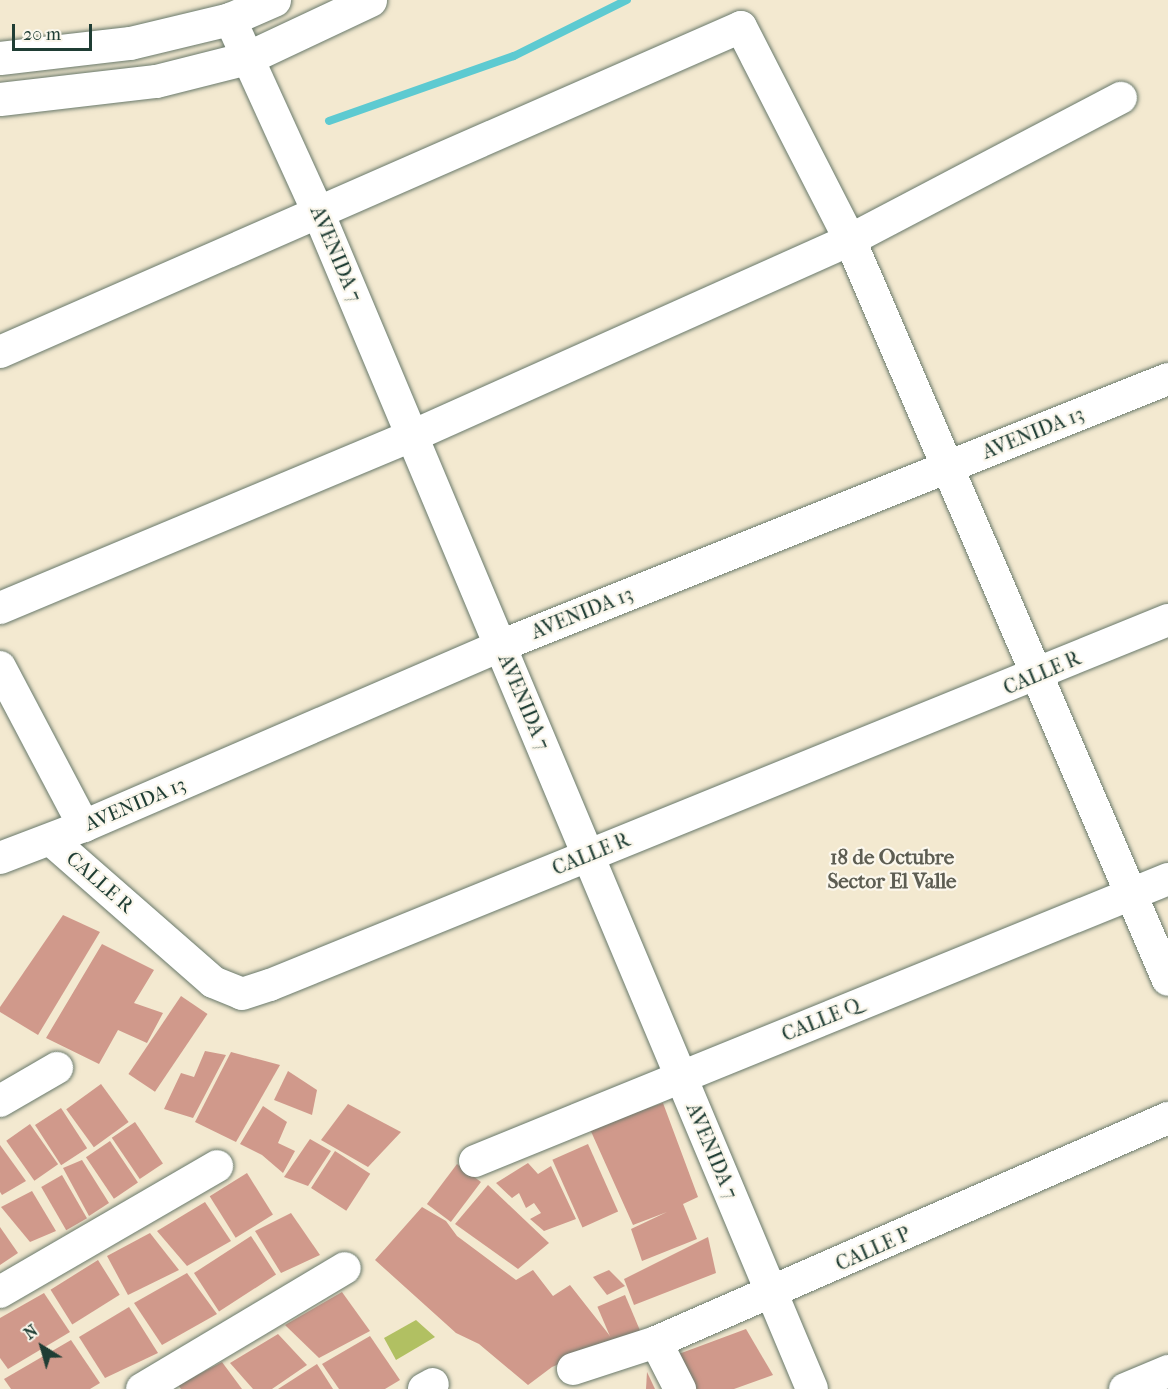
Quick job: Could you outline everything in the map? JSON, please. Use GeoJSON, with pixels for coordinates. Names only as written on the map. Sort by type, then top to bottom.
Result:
{"type":"FeatureCollection","features":[{"type":"Feature","properties":{"kind":"main road"},"geometry":{"type":"LineString","coordinates":[[0,58],[130,43],[230,19],[274,0]]}},
{"type":"Feature","properties":{"kind":"main road"},"geometry":{"type":"LineString","coordinates":[[0,99],[156,81],[247,58],[370,0]]}},
{"type":"Feature","properties":{"kind":"street","name":"AVENIDA 7"},"geometry":{"type":"LineString","coordinates":[[230,19],[318,212],[812,1389]]}},
{"type":"Feature","properties":{"kind":"street"},"geometry":{"type":"LineString","coordinates":[[0,352],[741,27],[850,240],[1039,675],[1168,980]]}},
{"type":"Feature","properties":{"kind":"street"},"geometry":{"type":"LineString","coordinates":[[0,608],[412,436],[850,240],[1121,98]]}},
{"type":"Feature","properties":{"kind":"street","name":"AVENIDA 13"},"geometry":{"type":"LineString","coordinates":[[0,858],[51,840],[501,646],[1168,379]]}},
{"type":"Feature","properties":{"kind":"street","name":"CALLE R"},"geometry":{"type":"LineString","coordinates":[[51,840],[213,982],[242,994],[1039,675],[1168,620]]}},
{"type":"Feature","properties":{"kind":"street"},"geometry":{"type":"LineString","coordinates":[[0,667],[84,826]]}},
{"type":"Feature","properties":{"kind":"street","name":"CALLE Q"},"geometry":{"type":"LineString","coordinates":[[475,1161],[1168,879]]}},
{"type":"Feature","properties":{"kind":"street"},"geometry":{"type":"LineString","coordinates":[[0,1101],[57,1068]]}},
{"type":"Feature","properties":{"kind":"street","name":"CALLE P"},"geometry":{"type":"LineString","coordinates":[[573,1369],[656,1342],[1168,1118]]}},
{"type":"Feature","properties":{"kind":"street"},"geometry":{"type":"LineString","coordinates":[[0,1292],[217,1166]]}},
{"type":"Feature","properties":{"kind":"street"},"geometry":{"type":"LineString","coordinates":[[141,1389],[345,1268]]}},
{"type":"Feature","properties":{"kind":"street"},"geometry":{"type":"LineString","coordinates":[[656,1342],[680,1389]]}},
{"type":"Feature","properties":{"kind":"street"},"geometry":{"type":"LineString","coordinates":[[1125,1389],[1168,1371]]}},
{"type":"Feature","properties":{"kind":"green space"},"geometry":{"type":"Polygon","coordinates":[[[416,1320],[435,1337],[396,1360],[384,1338],[416,1320]]]}},
{"type":"Feature","properties":{"kind":"building"},"geometry":{"type":"Polygon","coordinates":[[[63,915],[100,932],[38,1035],[0,1012],[0,1007],[63,915]]]}},
{"type":"Feature","properties":{"kind":"building"},"geometry":{"type":"Polygon","coordinates":[[[102,944],[154,970],[134,1003],[163,1013],[147,1043],[118,1030],[99,1064],[46,1038],[102,944]]]}},
{"type":"Feature","properties":{"kind":"building"},"geometry":{"type":"Polygon","coordinates":[[[181,996],[208,1014],[155,1092],[128,1074],[181,996]]]}},
{"type":"Feature","properties":{"kind":"building"},"geometry":{"type":"Polygon","coordinates":[[[205,1051],[226,1055],[193,1118],[164,1109],[181,1073],[194,1077],[205,1051]]]}},
{"type":"Feature","properties":{"kind":"building"},"geometry":{"type":"Polygon","coordinates":[[[231,1052],[280,1065],[236,1142],[195,1122],[231,1052]]]}},
{"type":"Feature","properties":{"kind":"building"},"geometry":{"type":"Polygon","coordinates":[[[288,1071],[317,1090],[312,1115],[274,1100],[288,1071]]]}},
{"type":"Feature","properties":{"kind":"building"},"geometry":{"type":"Polygon","coordinates":[[[101,1084],[129,1122],[94,1147],[66,1109],[101,1084]]]}},
{"type":"Feature","properties":{"kind":"building"},"geometry":{"type":"Polygon","coordinates":[[[663,1103],[698,1197],[683,1204],[697,1239],[642,1261],[631,1229],[667,1212],[633,1225],[589,1127],[663,1103]]]}},
{"type":"Feature","properties":{"kind":"building"},"geometry":{"type":"Polygon","coordinates":[[[348,1104],[401,1132],[368,1167],[321,1140],[348,1104]]]}},
{"type":"Feature","properties":{"kind":"building"},"geometry":{"type":"Polygon","coordinates":[[[263,1106],[287,1122],[278,1143],[295,1151],[283,1173],[262,1155],[240,1144],[263,1106]]]}},
{"type":"Feature","properties":{"kind":"building"},"geometry":{"type":"Polygon","coordinates":[[[61,1108],[87,1148],[61,1165],[35,1125],[61,1108]]]}},
{"type":"Feature","properties":{"kind":"building"},"geometry":{"type":"Polygon","coordinates":[[[135,1122],[163,1163],[140,1179],[112,1138],[135,1122]]]}},
{"type":"Feature","properties":{"kind":"building"},"geometry":{"type":"Polygon","coordinates":[[[30,1124],[58,1164],[34,1181],[6,1141],[30,1124]]]}},
{"type":"Feature","properties":{"kind":"building"},"geometry":{"type":"Polygon","coordinates":[[[310,1139],[331,1151],[308,1186],[284,1177],[310,1139]]]}},
{"type":"Feature","properties":{"kind":"building"},"geometry":{"type":"Polygon","coordinates":[[[110,1141],[138,1182],[114,1199],[86,1157],[110,1141]]]}},
{"type":"Feature","properties":{"kind":"building"},"geometry":{"type":"Polygon","coordinates":[[[588,1144],[618,1212],[582,1227],[552,1160],[588,1144]]]}},
{"type":"Feature","properties":{"kind":"building"},"geometry":{"type":"Polygon","coordinates":[[[0,1145],[26,1181],[2,1195],[0,1192],[0,1145]]]}},
{"type":"Feature","properties":{"kind":"building"},"geometry":{"type":"Polygon","coordinates":[[[335,1151],[370,1174],[346,1211],[311,1188],[335,1151]]]}},
{"type":"Feature","properties":{"kind":"building"},"geometry":{"type":"Polygon","coordinates":[[[82,1160],[109,1203],[89,1216],[63,1168],[82,1160]]]}},
{"type":"Feature","properties":{"kind":"building"},"geometry":{"type":"Polygon","coordinates":[[[528,1163],[538,1174],[551,1166],[576,1219],[544,1231],[530,1219],[541,1213],[534,1203],[526,1208],[519,1193],[512,1198],[496,1183],[528,1163]]]}},
{"type":"Feature","properties":{"kind":"building"},"geometry":{"type":"Polygon","coordinates":[[[457,1164],[481,1182],[451,1222],[427,1204],[457,1164]]]}},
{"type":"Feature","properties":{"kind":"building"},"geometry":{"type":"Polygon","coordinates":[[[247,1173],[273,1215],[236,1238],[210,1196],[247,1173]]]}},
{"type":"Feature","properties":{"kind":"building"},"geometry":{"type":"Polygon","coordinates":[[[62,1175],[87,1218],[66,1230],[41,1187],[62,1175]]]}},
{"type":"Feature","properties":{"kind":"building"},"geometry":{"type":"Polygon","coordinates":[[[488,1185],[549,1243],[518,1269],[455,1224],[488,1185]]]}},
{"type":"Feature","properties":{"kind":"building"},"geometry":{"type":"Polygon","coordinates":[[[32,1191],[56,1231],[30,1242],[1,1207],[32,1191]]]}},
{"type":"Feature","properties":{"kind":"building"},"geometry":{"type":"Polygon","coordinates":[[[205,1202],[231,1241],[187,1266],[157,1231],[205,1202]]]}},
{"type":"Feature","properties":{"kind":"building"},"geometry":{"type":"Polygon","coordinates":[[[422,1207],[446,1221],[457,1236],[516,1280],[533,1270],[553,1296],[570,1285],[614,1341],[552,1367],[528,1385],[479,1344],[456,1333],[375,1260],[422,1207]]]}},
{"type":"Feature","properties":{"kind":"building"},"geometry":{"type":"Polygon","coordinates":[[[291,1213],[320,1255],[281,1273],[255,1231],[291,1213]]]}},
{"type":"Feature","properties":{"kind":"building"},"geometry":{"type":"Polygon","coordinates":[[[0,1227],[18,1253],[0,1265],[0,1227]]]}},
{"type":"Feature","properties":{"kind":"building"},"geometry":{"type":"Polygon","coordinates":[[[150,1233],[179,1270],[128,1295],[107,1256],[150,1233]]]}},
{"type":"Feature","properties":{"kind":"building"},"geometry":{"type":"Polygon","coordinates":[[[251,1236],[276,1275],[219,1312],[194,1273],[251,1236]]]}},
{"type":"Feature","properties":{"kind":"building"},"geometry":{"type":"Polygon","coordinates":[[[708,1237],[716,1273],[634,1305],[624,1279],[708,1237]]]}},
{"type":"Feature","properties":{"kind":"building"},"geometry":{"type":"Polygon","coordinates":[[[98,1260],[120,1295],[72,1324],[51,1290],[98,1260]]]}},
{"type":"Feature","properties":{"kind":"building"},"geometry":{"type":"Polygon","coordinates":[[[609,1270],[625,1286],[607,1295],[593,1277],[609,1270]]]}},
{"type":"Feature","properties":{"kind":"building"},"geometry":{"type":"Polygon","coordinates":[[[187,1273],[217,1314],[162,1345],[134,1303],[187,1273]]]}},
{"type":"Feature","properties":{"kind":"building"},"geometry":{"type":"Polygon","coordinates":[[[342,1292],[370,1331],[319,1358],[285,1325],[342,1292]]]}},
{"type":"Feature","properties":{"kind":"building"},"geometry":{"type":"Polygon","coordinates":[[[44,1293],[70,1332],[8,1369],[0,1358],[0,1318],[44,1293]]]}},
{"type":"Feature","properties":{"kind":"building"},"geometry":{"type":"Polygon","coordinates":[[[625,1295],[640,1331],[613,1343],[597,1307],[625,1295]]]}},
{"type":"Feature","properties":{"kind":"building"},"geometry":{"type":"Polygon","coordinates":[[[129,1307],[158,1353],[105,1378],[79,1337],[129,1307]]]}},
{"type":"Feature","properties":{"kind":"building"},"geometry":{"type":"Polygon","coordinates":[[[746,1329],[773,1375],[734,1389],[691,1389],[676,1355],[746,1329]]]}},
{"type":"Feature","properties":{"kind":"building"},"geometry":{"type":"Polygon","coordinates":[[[278,1334],[307,1365],[272,1389],[253,1389],[230,1363],[278,1334]]]}},
{"type":"Feature","properties":{"kind":"building"},"geometry":{"type":"Polygon","coordinates":[[[370,1336],[400,1380],[385,1389],[339,1389],[322,1364],[370,1336]]]}},
{"type":"Feature","properties":{"kind":"building"},"geometry":{"type":"Polygon","coordinates":[[[71,1340],[100,1383],[90,1389],[11,1389],[4,1379],[71,1340]]]}},
{"type":"Feature","properties":{"kind":"building"},"geometry":{"type":"Polygon","coordinates":[[[222,1362],[242,1389],[181,1389],[178,1385],[222,1362]]]}},
{"type":"Feature","properties":{"kind":"building"},"geometry":{"type":"Polygon","coordinates":[[[317,1364],[333,1389],[278,1389],[317,1364]]]}},
{"type":"Feature","properties":{"kind":"building"},"geometry":{"type":"Polygon","coordinates":[[[647,1372],[655,1389],[646,1389],[647,1372]]]}},
{"type":"Feature","properties":{"kind":"waterway"},"geometry":{"type":"LineString","coordinates":[[329,121],[514,56],[627,0]]}},
{"type":"Feature","properties":{"kind":"district","name":"18 de Octubre Sector El Valle"},"geometry":{"type":"Point","coordinates":[892,869]}}]}
